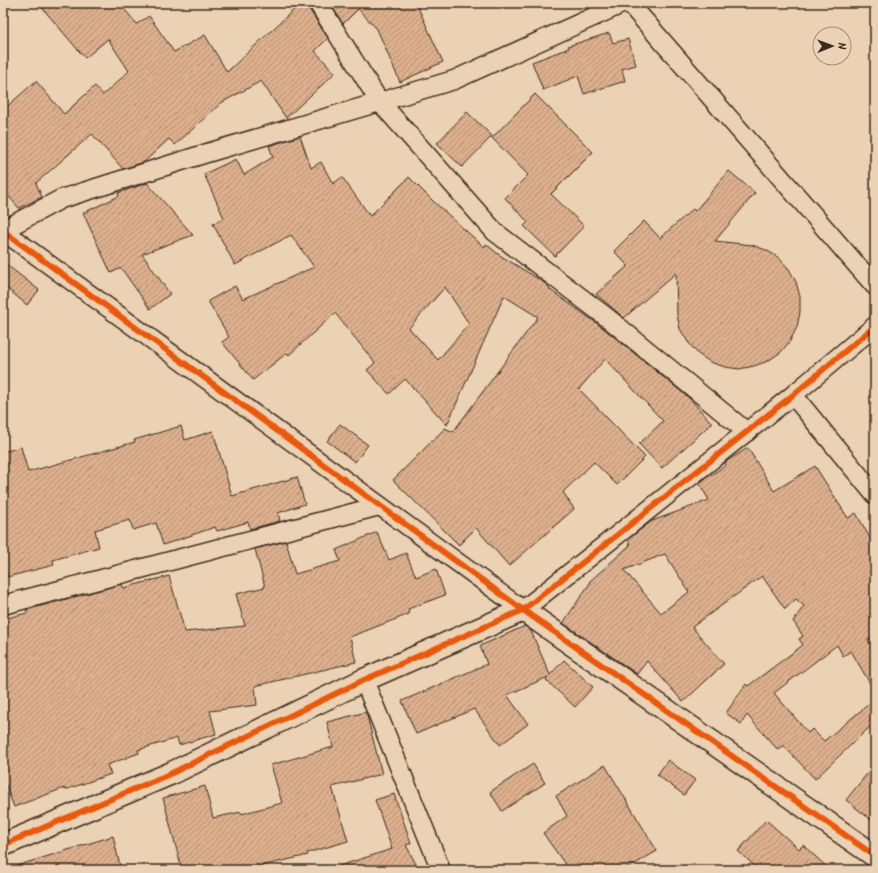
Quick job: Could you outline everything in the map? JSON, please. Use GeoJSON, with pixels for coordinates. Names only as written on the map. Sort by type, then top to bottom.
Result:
{"type":"FeatureCollection","features":[{"type":"Feature","properties":{"kind":"street"},"geometry":{"type":"LineString","coordinates":[[318,3],[379,101],[495,232],[610,319],[746,432]]}},
{"type":"Feature","properties":{"kind":"street"},"geometry":{"type":"LineString","coordinates":[[624,3],[454,80],[379,101],[61,198],[3,230],[523,610],[875,856]]}},
{"type":"Feature","properties":{"kind":"street"},"geometry":{"type":"LineString","coordinates":[[629,3],[875,286]]}},
{"type":"Feature","properties":{"kind":"street"},"geometry":{"type":"LineString","coordinates":[[3,845],[172,773],[364,680],[523,610],[793,395],[875,326]]}},
{"type":"Feature","properties":{"kind":"street"},"geometry":{"type":"LineString","coordinates":[[793,395],[875,495]]}},
{"type":"Feature","properties":{"kind":"street"},"geometry":{"type":"LineString","coordinates":[[3,605],[379,506]]}},
{"type":"Feature","properties":{"kind":"street"},"geometry":{"type":"LineString","coordinates":[[364,680],[441,870]]}},
{"type":"Feature","properties":{"kind":"building"},"geometry":{"type":"Polygon","coordinates":[[[38,3],[119,3],[137,24],[149,16],[174,52],[205,35],[227,72],[301,3],[308,3],[309,9],[328,38],[315,51],[335,73],[286,118],[261,81],[221,103],[175,145],[169,139],[144,162],[123,169],[92,134],[36,183],[42,197],[19,208],[3,190],[3,110],[36,81],[64,114],[95,86],[103,95],[129,71],[108,39],[85,58],[38,3]]]}},
{"type":"Feature","properties":{"kind":"building"},"geometry":{"type":"Polygon","coordinates":[[[330,3],[416,3],[443,62],[400,82],[377,29],[358,9],[343,24],[330,3]]]}},
{"type":"Feature","properties":{"kind":"building"},"geometry":{"type":"Polygon","coordinates":[[[609,33],[613,43],[628,39],[636,65],[622,69],[625,81],[584,94],[578,76],[543,90],[532,62],[569,48],[568,46],[609,33]]]}},
{"type":"Feature","properties":{"kind":"building"},"geometry":{"type":"Polygon","coordinates":[[[535,94],[593,152],[551,194],[584,226],[555,256],[524,226],[528,222],[505,198],[528,175],[492,138],[535,94]]]}},
{"type":"Feature","properties":{"kind":"building"},"geometry":{"type":"Polygon","coordinates":[[[467,112],[492,136],[462,167],[437,143],[467,112]]]}},
{"type":"Feature","properties":{"kind":"building"},"geometry":{"type":"Polygon","coordinates":[[[300,136],[311,168],[321,162],[333,184],[342,177],[370,216],[409,177],[484,247],[486,244],[498,254],[540,280],[550,287],[549,289],[602,327],[689,398],[712,423],[662,468],[639,444],[663,421],[605,359],[579,389],[645,457],[617,485],[594,462],[563,492],[574,509],[509,566],[476,528],[459,545],[393,480],[445,428],[453,432],[538,317],[504,296],[447,425],[405,379],[389,394],[367,370],[375,363],[335,313],[289,355],[287,353],[253,380],[222,342],[229,337],[208,301],[235,286],[243,299],[314,267],[291,235],[235,265],[213,224],[224,218],[204,174],[236,159],[244,175],[273,157],[269,146],[300,136]],[[445,287],[409,328],[438,360],[469,324],[445,287]]]}},
{"type":"Feature","properties":{"kind":"building"},"geometry":{"type":"Polygon","coordinates":[[[729,171],[755,193],[715,241],[752,245],[766,250],[779,258],[789,269],[796,282],[800,297],[800,312],[797,327],[790,341],[781,352],[768,361],[739,369],[725,367],[710,362],[698,354],[688,342],[680,329],[677,315],[676,273],[624,318],[596,294],[628,266],[614,251],[644,221],[660,238],[693,209],[695,211],[729,171]]]}},
{"type":"Feature","properties":{"kind":"building"},"geometry":{"type":"Polygon","coordinates":[[[147,183],[193,235],[142,254],[170,294],[150,309],[121,268],[111,273],[83,213],[119,196],[118,193],[147,183]]]}},
{"type":"Feature","properties":{"kind":"building"},"geometry":{"type":"Polygon","coordinates":[[[3,262],[39,290],[27,305],[3,285],[3,262]]]}},
{"type":"Feature","properties":{"kind":"building"},"geometry":{"type":"Polygon","coordinates":[[[340,424],[368,445],[355,462],[327,441],[340,424]]]}},
{"type":"Feature","properties":{"kind":"building"},"geometry":{"type":"Polygon","coordinates":[[[181,426],[185,440],[213,431],[232,496],[297,477],[305,504],[278,513],[280,521],[250,529],[248,522],[217,531],[215,527],[163,545],[156,523],[133,530],[130,520],[95,530],[99,547],[53,560],[54,565],[7,577],[3,562],[3,452],[21,447],[28,472],[135,442],[134,440],[181,426]]]}},
{"type":"Feature","properties":{"kind":"building"},"geometry":{"type":"Polygon","coordinates":[[[748,448],[774,491],[815,466],[848,518],[856,513],[875,547],[875,636],[868,640],[875,651],[875,692],[851,651],[843,656],[837,645],[774,693],[808,733],[812,729],[824,741],[875,699],[875,722],[815,779],[783,745],[778,750],[747,715],[741,724],[726,713],[746,684],[748,686],[803,645],[799,639],[803,636],[793,621],[804,606],[796,599],[785,609],[762,576],[692,627],[724,664],[683,702],[647,661],[637,674],[563,623],[590,583],[589,582],[630,545],[628,539],[652,521],[709,500],[699,483],[726,465],[725,463],[748,448]],[[665,554],[624,570],[661,613],[689,592],[665,554]]]}},
{"type":"Feature","properties":{"kind":"building"},"geometry":{"type":"Polygon","coordinates":[[[377,532],[389,560],[406,553],[416,577],[436,569],[445,595],[408,609],[409,614],[350,637],[356,662],[255,686],[257,705],[210,711],[216,734],[179,745],[177,738],[138,750],[139,753],[107,765],[111,774],[65,790],[64,788],[14,807],[3,779],[3,619],[27,613],[26,610],[122,584],[123,588],[169,576],[185,632],[245,626],[236,594],[265,587],[255,549],[286,541],[295,574],[340,561],[336,550],[377,532]]]}},
{"type":"Feature","properties":{"kind":"building"},"geometry":{"type":"Polygon","coordinates":[[[525,626],[531,631],[550,675],[564,660],[593,687],[575,707],[546,680],[548,677],[507,695],[528,724],[500,745],[474,709],[416,734],[402,701],[487,664],[480,646],[525,626]]]}},
{"type":"Feature","properties":{"kind":"building"},"geometry":{"type":"Polygon","coordinates":[[[366,712],[382,774],[332,787],[348,841],[307,853],[308,855],[245,870],[182,870],[163,798],[205,786],[213,818],[241,812],[241,814],[282,803],[271,765],[333,747],[327,722],[366,712]]]}},
{"type":"Feature","properties":{"kind":"building"},"geometry":{"type":"Polygon","coordinates":[[[668,760],[695,780],[684,795],[657,775],[668,760]]]}},
{"type":"Feature","properties":{"kind":"building"},"geometry":{"type":"Polygon","coordinates":[[[533,764],[545,783],[502,811],[490,792],[533,764]]]}},
{"type":"Feature","properties":{"kind":"building"},"geometry":{"type":"Polygon","coordinates":[[[875,764],[875,823],[846,800],[875,764]]]}},
{"type":"Feature","properties":{"kind":"building"},"geometry":{"type":"Polygon","coordinates":[[[605,765],[657,851],[625,870],[569,870],[543,833],[567,816],[556,796],[605,765]]]}},
{"type":"Feature","properties":{"kind":"building"},"geometry":{"type":"Polygon","coordinates":[[[394,794],[411,843],[406,845],[419,870],[340,870],[339,866],[392,849],[375,800],[394,794]]]}},
{"type":"Feature","properties":{"kind":"building"},"geometry":{"type":"Polygon","coordinates":[[[766,820],[799,849],[803,845],[830,870],[759,870],[738,851],[766,820]]]}},
{"type":"Feature","properties":{"kind":"building"},"geometry":{"type":"Polygon","coordinates":[[[113,836],[121,870],[17,870],[16,866],[113,836]]]}},
{"type":"Feature","properties":{"kind":"cycle path"},"geometry":{"type":"LineString","coordinates":[[3,231],[523,610],[793,395],[875,326]]}},
{"type":"Feature","properties":{"kind":"cycle path"},"geometry":{"type":"LineString","coordinates":[[3,845],[172,773],[364,680],[523,610],[875,856]]}}]}
